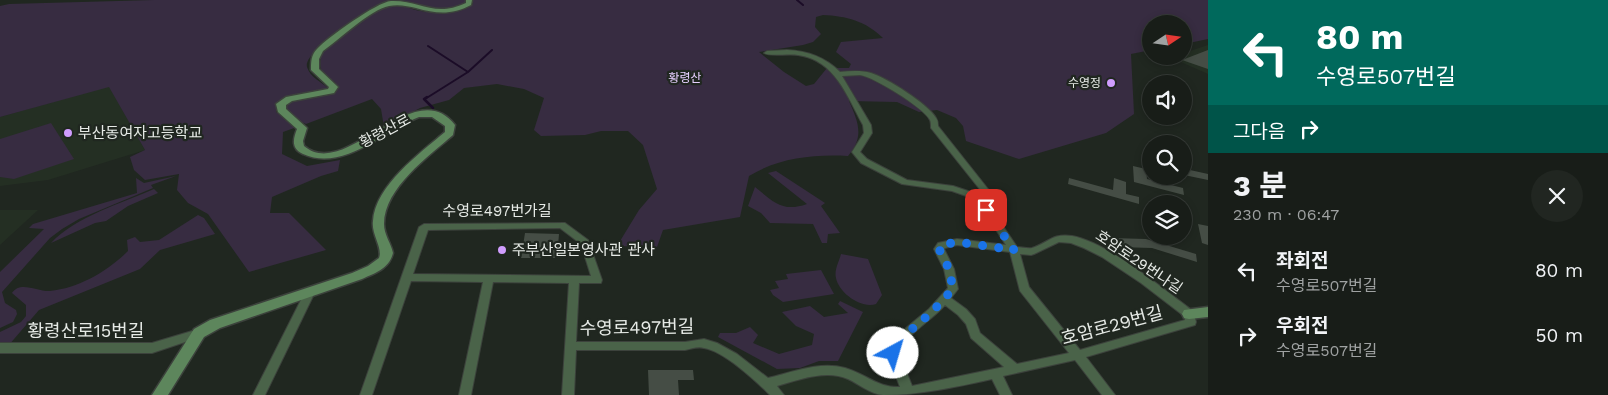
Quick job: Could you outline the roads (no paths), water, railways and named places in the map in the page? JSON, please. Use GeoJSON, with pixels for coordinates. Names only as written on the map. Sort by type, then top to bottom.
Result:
{"type":"FeatureCollection","features":[{"type":"Feature","properties":{"kind":"street","name":"황령산로"},"geometry":{"type":"LineString","coordinates":[[199,333],[215,324],[310,292],[378,266],[386,255],[387,248],[379,234],[379,216],[385,200],[410,170],[450,133],[450,125],[445,118],[434,114],[416,115],[402,120],[356,147],[319,157],[306,153],[299,148],[297,141],[302,128],[281,110],[282,104],[289,99],[331,91],[334,87],[315,70],[315,59],[320,50],[382,5],[400,2],[436,11],[464,8],[470,4],[469,0]]}},
{"type":"Feature","properties":{"kind":"street"},"geometry":{"type":"LineString","coordinates":[[767,53],[786,51],[823,59],[838,74],[867,125],[868,133],[856,152],[864,161],[905,182],[953,189],[995,203]]}},
{"type":"Feature","properties":{"kind":"street"},"geometry":{"type":"LineString","coordinates":[[838,74],[859,73],[872,75],[923,108],[934,120],[934,126],[995,203]]}},
{"type":"Feature","properties":{"kind":"street"},"geometry":{"type":"LineString","coordinates":[[995,203],[986,210],[1014,250],[1024,288],[1109,395]]}},
{"type":"Feature","properties":{"kind":"street","name":"수영로497번가길"},"geometry":{"type":"LineString","coordinates":[[406,277],[424,226],[562,225],[585,242],[597,280],[574,280]]}},
{"type":"Feature","properties":{"kind":"street","name":"호암로29번나길"},"geometry":{"type":"LineString","coordinates":[[944,299],[953,289],[953,282],[939,249],[941,245],[957,242],[1031,252],[1043,249],[1058,239],[1085,243],[1103,252],[1189,314]]}},
{"type":"Feature","properties":{"kind":"street"},"geometry":{"type":"LineString","coordinates":[[366,395],[406,277],[574,280],[568,395]]}},
{"type":"Feature","properties":{"kind":"street"},"geometry":{"type":"LineString","coordinates":[[465,395],[489,278]]}},
{"type":"Feature","properties":{"kind":"street"},"geometry":{"type":"LineString","coordinates":[[259,395],[310,292]]}},
{"type":"Feature","properties":{"kind":"street"},"geometry":{"type":"LineString","coordinates":[[916,392],[893,353],[898,341],[916,328],[944,299],[962,312],[971,322],[976,334],[1015,369]]}},
{"type":"Feature","properties":{"kind":"street"},"geometry":{"type":"LineString","coordinates":[[1189,314],[1208,312]]}},
{"type":"Feature","properties":{"kind":"street","name":"호암로29번길"},"geometry":{"type":"LineString","coordinates":[[766,384],[810,373],[829,371],[845,373],[888,392],[916,392],[1077,355],[1191,322],[1189,314]]}},
{"type":"Feature","properties":{"kind":"street"},"geometry":{"type":"LineString","coordinates":[[160,395],[199,333]]}},
{"type":"Feature","properties":{"kind":"street","name":"황령산로15번길"},"geometry":{"type":"LineString","coordinates":[[0,348],[152,348],[199,333]]}},
{"type":"Feature","properties":{"kind":"street","name":"수영로497번길"},"geometry":{"type":"LineString","coordinates":[[570,346],[685,346],[702,343],[718,349],[778,395]]}},
{"type":"Feature","properties":{"kind":"street"},"geometry":{"type":"LineString","coordinates":[[996,374],[1006,395]]}},
{"type":"Feature","properties":{"kind":"waterway"},"geometry":{"type":"LineString","coordinates":[[797,0],[803,5]]}},
{"type":"Feature","properties":{"kind":"waterway"},"geometry":{"type":"LineString","coordinates":[[428,46],[468,72]]}},
{"type":"Feature","properties":{"kind":"waterway"},"geometry":{"type":"LineString","coordinates":[[468,72],[492,50]]}},
{"type":"Feature","properties":{"kind":"waterway"},"geometry":{"type":"LineString","coordinates":[[425,99],[468,72]]}},
{"type":"Feature","properties":{"kind":"waterway"},"geometry":{"type":"LineString","coordinates":[[427,97],[424,99],[433,108]]}},
{"type":"Feature","properties":{"kind":"place","name":"수영정"},"geometry":{"type":"Point","coordinates":[1111,83]}},
{"type":"Feature","properties":{"kind":"place","name":"부산동여자고등학교"},"geometry":{"type":"Point","coordinates":[68,133]}},
{"type":"Feature","properties":{"kind":"place","name":"주부산일본영사관 관사"},"geometry":{"type":"Point","coordinates":[502,250]}},
{"type":"Feature","properties":{"kind":"park label","name":"황령산"},"geometry":{"type":"Point","coordinates":[685,78]}}]}
